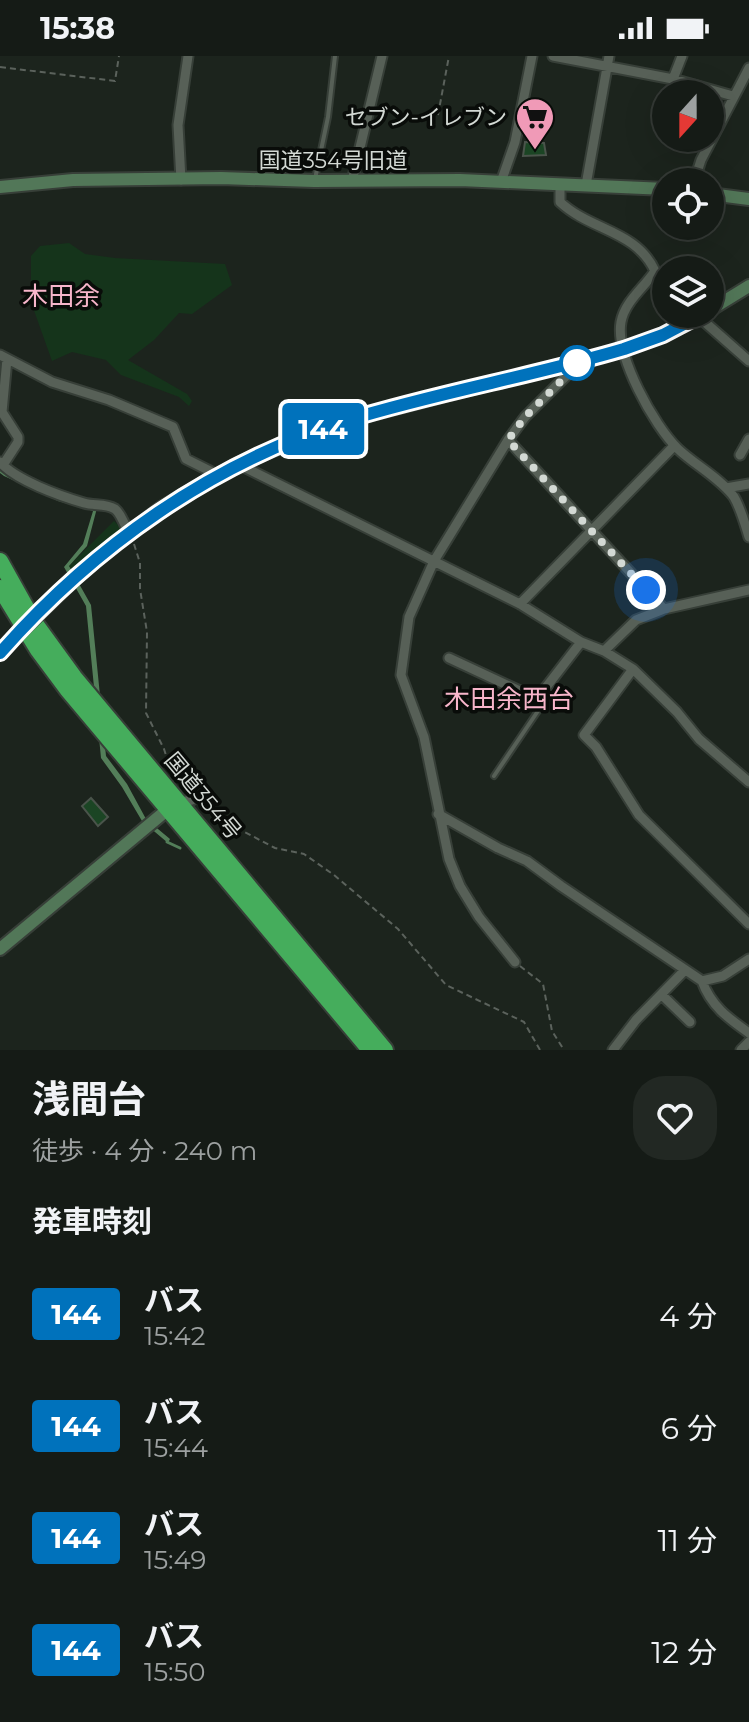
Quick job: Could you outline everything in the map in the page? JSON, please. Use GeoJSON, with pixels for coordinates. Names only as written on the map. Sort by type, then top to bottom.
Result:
{"type":"FeatureCollection","features":[{"type":"Feature","properties":{"kind":"highway","name":"国道354号"},"geometry":{"type":"LineString","coordinates":[[0,561],[48,644],[385,1050]]}},
{"type":"Feature","properties":{"kind":"highway","name":"国道354号"},"geometry":{"type":"LineString","coordinates":[[0,588],[38,650],[67,689],[180,803],[370,1050]]}},
{"type":"Feature","properties":{"kind":"street"},"geometry":{"type":"LineString","coordinates":[[181,180],[178,125],[188,56]]}},
{"type":"Feature","properties":{"kind":"street"},"geometry":{"type":"LineString","coordinates":[[352,181],[382,56]]}},
{"type":"Feature","properties":{"kind":"street"},"geometry":{"type":"LineString","coordinates":[[501,182],[515,142],[532,56]]}},
{"type":"Feature","properties":{"kind":"street"},"geometry":{"type":"LineString","coordinates":[[553,56],[673,79],[733,96]]}},
{"type":"Feature","properties":{"kind":"street"},"geometry":{"type":"LineString","coordinates":[[586,185],[609,56]]}},
{"type":"Feature","properties":{"kind":"street"},"geometry":{"type":"LineString","coordinates":[[673,79],[682,56]]}},
{"type":"Feature","properties":{"kind":"street"},"geometry":{"type":"LineString","coordinates":[[698,168],[749,68]]}},
{"type":"Feature","properties":{"kind":"street","name":"国道354号旧道"},"geometry":{"type":"LineString","coordinates":[[0,187],[73,180],[221,178],[501,182],[652,188]]}},
{"type":"Feature","properties":{"kind":"street"},"geometry":{"type":"LineString","coordinates":[[560,184],[560,202],[571,212],[618,234],[643,250],[655,271],[621,319],[620,333],[631,378],[674,446],[726,488],[740,511],[749,537]]}},
{"type":"Feature","properties":{"kind":"street"},"geometry":{"type":"LineString","coordinates":[[724,196],[749,199]]}},
{"type":"Feature","properties":{"kind":"street"},"geometry":{"type":"LineString","coordinates":[[724,302],[749,286]]}},
{"type":"Feature","properties":{"kind":"street"},"geometry":{"type":"LineString","coordinates":[[3,650],[90,564],[161,508],[238,464],[345,421],[569,365],[624,349],[677,328]]}},
{"type":"Feature","properties":{"kind":"street"},"geometry":{"type":"LineString","coordinates":[[717,328],[749,361]]}},
{"type":"Feature","properties":{"kind":"street"},"geometry":{"type":"LineString","coordinates":[[125,525],[121,515],[112,507],[87,504],[2,467],[18,442],[2,412],[4,357],[52,382],[109,400],[173,427],[186,459],[210,471],[214,477]]}},
{"type":"Feature","properties":{"kind":"street"},"geometry":{"type":"LineString","coordinates":[[515,962],[479,917],[460,886],[449,859],[424,737],[401,675],[409,617],[434,561],[508,440],[525,417],[566,376],[569,365]]}},
{"type":"Feature","properties":{"kind":"street"},"geometry":{"type":"LineString","coordinates":[[740,455],[749,439]]}},
{"type":"Feature","properties":{"kind":"street"},"geometry":{"type":"LineString","coordinates":[[508,440],[664,609]]}},
{"type":"Feature","properties":{"kind":"street"},"geometry":{"type":"LineString","coordinates":[[520,604],[674,446]]}},
{"type":"Feature","properties":{"kind":"street"},"geometry":{"type":"LineString","coordinates":[[238,464],[520,604],[581,642],[604,651],[633,669],[677,712],[699,739],[749,782]]}},
{"type":"Feature","properties":{"kind":"street"},"geometry":{"type":"LineString","coordinates":[[726,488],[749,484]]}},
{"type":"Feature","properties":{"kind":"street"},"geometry":{"type":"LineString","coordinates":[[604,651],[636,620],[664,609],[749,590]]}},
{"type":"Feature","properties":{"kind":"street"},"geometry":{"type":"LineString","coordinates":[[449,658],[537,699],[581,642]]}},
{"type":"Feature","properties":{"kind":"street"},"geometry":{"type":"LineString","coordinates":[[633,669],[584,735],[596,747],[639,815],[749,924]]}},
{"type":"Feature","properties":{"kind":"street"},"geometry":{"type":"LineString","coordinates":[[0,949],[180,803]]}},
{"type":"Feature","properties":{"kind":"street"},"geometry":{"type":"LineString","coordinates":[[438,814],[527,861],[702,981],[708,999],[749,1033]]}},
{"type":"Feature","properties":{"kind":"street"},"geometry":{"type":"LineString","coordinates":[[702,981],[723,976],[749,959]]}},
{"type":"Feature","properties":{"kind":"street"},"geometry":{"type":"LineString","coordinates":[[613,1050],[636,1020],[685,970]]}},
{"type":"Feature","properties":{"kind":"street"},"geometry":{"type":"LineString","coordinates":[[662,995],[690,1022]]}},
{"type":"Feature","properties":{"kind":"street"},"geometry":{"type":"LineString","coordinates":[[741,1050],[749,1042]]}},
{"type":"Feature","properties":{"kind":"lane"},"geometry":{"type":"LineString","coordinates":[[314,181],[328,117],[335,56]]}},
{"type":"Feature","properties":{"kind":"lane"},"geometry":{"type":"LineString","coordinates":[[494,776],[542,705],[537,699]]}},
{"type":"Feature","properties":{"kind":"path"},"geometry":{"type":"LineString","coordinates":[[0,67],[115,81],[119,56]]}},
{"type":"Feature","properties":{"kind":"path"},"geometry":{"type":"LineString","coordinates":[[438,115],[449,56]]}},
{"type":"Feature","properties":{"kind":"path"},"geometry":{"type":"LineString","coordinates":[[125,525],[137,551],[141,575],[148,651],[146,713],[173,776]]}},
{"type":"Feature","properties":{"kind":"path"},"geometry":{"type":"LineString","coordinates":[[180,803],[198,807],[275,848],[304,854],[398,929],[446,985],[524,1022],[540,1050]]}},
{"type":"Feature","properties":{"kind":"path"},"geometry":{"type":"LineString","coordinates":[[515,962],[543,984],[552,1031],[564,1050]]}},
{"type":"Feature","properties":{"kind":"shaded area"},"geometry":{"type":"Polygon","coordinates":[[[69,243],[85,254],[225,264],[232,285],[192,314],[179,313],[154,340],[128,360],[187,394],[192,401],[189,406],[179,397],[121,375],[106,360],[72,352],[52,361],[31,302],[31,256],[40,246],[69,243]]]}},
{"type":"Feature","properties":{"kind":"shaded area"},"geometry":{"type":"Polygon","coordinates":[[[0,466],[97,508],[87,546],[69,566],[91,605],[106,756],[127,784],[146,819],[170,839],[168,843],[142,821],[101,758],[86,606],[64,567],[83,544],[93,511],[58,501],[4,476],[0,473],[0,466]]]}},
{"type":"Feature","properties":{"kind":"shaded area"},"geometry":{"type":"Polygon","coordinates":[[[114,521],[121,528],[71,569],[69,566],[114,521]]]}},
{"type":"Feature","properties":{"kind":"building"},"geometry":{"type":"Polygon","coordinates":[[[525,142],[544,143],[546,155],[523,156],[525,142]]]}},
{"type":"Feature","properties":{"kind":"building"},"geometry":{"type":"Polygon","coordinates":[[[91,798],[108,817],[98,826],[82,806],[91,798]]]}},
{"type":"Feature","properties":{"kind":"waterway"},"geometry":{"type":"LineString","coordinates":[[167,842],[180,848]]}},
{"type":"Feature","properties":{"kind":"bus line","name":"144"},"geometry":{"type":"LineString","coordinates":[[0,653],[90,564],[135,528],[161,508],[238,464],[295,439],[364,415],[569,365],[624,349],[677,328]]}},
{"type":"Feature","properties":{"kind":"place","name":"セブン-イレブン"},"geometry":{"type":"Point","coordinates":[535,151]}},
{"type":"Feature","properties":{"kind":"district","name":"木田余"},"geometry":{"type":"Point","coordinates":[61,296]}},
{"type":"Feature","properties":{"kind":"district","name":"木田余西台"},"geometry":{"type":"Point","coordinates":[509,699]}},
{"type":"Feature","properties":{"kind":"route"},"geometry":{"type":"LineString","coordinates":[[577,363],[569,365],[566,376],[525,417],[508,440],[646,590]]}}]}
